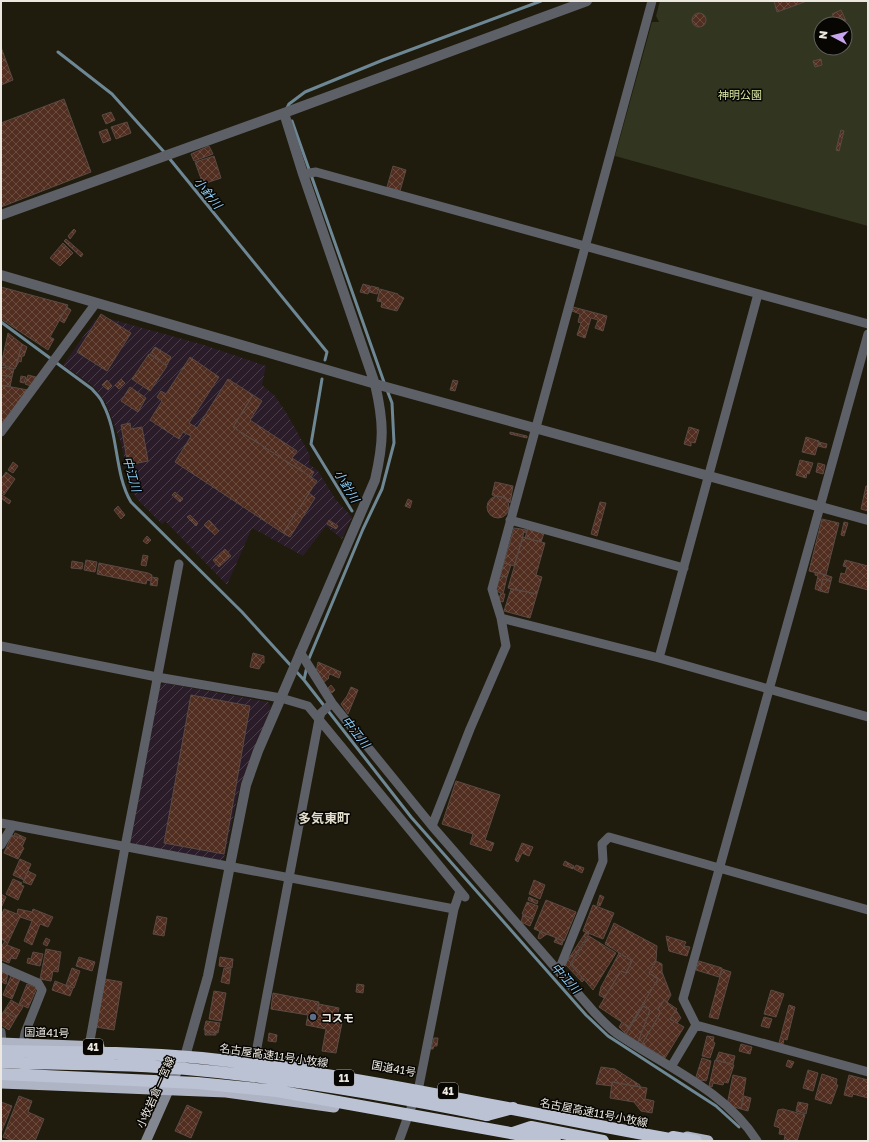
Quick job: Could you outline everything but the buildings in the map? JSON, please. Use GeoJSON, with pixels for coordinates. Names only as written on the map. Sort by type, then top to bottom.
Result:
{"type":"FeatureCollection","features":[{"type":"Feature","properties":{"kind":"highway","name":"国道41号"},"geometry":{"type":"LineString","coordinates":[[1,1046],[23,1044],[89,1046],[255,1058],[419,1086],[708,1141]]}},
{"type":"Feature","properties":{"kind":"highway","name":"名古屋高速11号小牧線"},"geometry":{"type":"LineString","coordinates":[[1,1046],[201,1058],[280,1068],[340,1077],[682,1141]]}},
{"type":"Feature","properties":{"kind":"highway"},"geometry":{"type":"LineString","coordinates":[[1,1062],[144,1067],[258,1076],[396,1097],[488,1115],[513,1108],[696,1141]]}},
{"type":"Feature","properties":{"kind":"highway","name":"11"},"geometry":{"type":"LineString","coordinates":[[1,1074],[190,1082],[270,1091],[518,1137],[556,1141]]}},
{"type":"Feature","properties":{"kind":"highway"},"geometry":{"type":"LineString","coordinates":[[1,1084],[169,1089],[234,1093],[350,1109],[406,1120],[518,1137],[531,1127],[603,1141]]}},
{"type":"Feature","properties":{"kind":"main road","name":"小牧岩倉一宮線"},"geometry":{"type":"LineString","coordinates":[[146,1141],[186,1052]]}},
{"type":"Feature","properties":{"kind":"street"},"geometry":{"type":"LineString","coordinates":[[1,215],[170,155],[587,1]]}},
{"type":"Feature","properties":{"kind":"street"},"geometry":{"type":"LineString","coordinates":[[432,826],[506,646],[501,618],[492,588],[652,1]]}},
{"type":"Feature","properties":{"kind":"street"},"geometry":{"type":"LineString","coordinates":[[186,1052],[208,976],[246,785],[258,751],[375,480],[382,450],[382,415],[377,384],[303,174],[284,113]]}},
{"type":"Feature","properties":{"kind":"street"},"geometry":{"type":"LineString","coordinates":[[303,174],[316,172],[868,324]]}},
{"type":"Feature","properties":{"kind":"street"},"geometry":{"type":"LineString","coordinates":[[1,275],[394,389],[868,520]]}},
{"type":"Feature","properties":{"kind":"street"},"geometry":{"type":"LineString","coordinates":[[659,658],[758,294]]}},
{"type":"Feature","properties":{"kind":"street"},"geometry":{"type":"LineString","coordinates":[[1,432],[96,303]]}},
{"type":"Feature","properties":{"kind":"street"},"geometry":{"type":"LineString","coordinates":[[868,334],[683,999],[696,1025],[868,1072]]}},
{"type":"Feature","properties":{"kind":"street"},"geometry":{"type":"LineString","coordinates":[[510,520],[684,568]]}},
{"type":"Feature","properties":{"kind":"street"},"geometry":{"type":"LineString","coordinates":[[89,1046],[179,564]]}},
{"type":"Feature","properties":{"kind":"street"},"geometry":{"type":"LineString","coordinates":[[501,618],[659,658],[868,717]]}},
{"type":"Feature","properties":{"kind":"street"},"geometry":{"type":"LineString","coordinates":[[1,646],[157,677],[281,698],[308,706],[320,716],[376,790],[463,894],[454,909],[419,1086],[398,1141]]}},
{"type":"Feature","properties":{"kind":"street"},"geometry":{"type":"LineString","coordinates":[[299,655],[332,703],[432,826],[594,1012],[615,1032],[717,1097],[749,1128],[757,1141]]}},
{"type":"Feature","properties":{"kind":"street"},"geometry":{"type":"LineString","coordinates":[[255,1058],[320,716],[332,703]]}},
{"type":"Feature","properties":{"kind":"street"},"geometry":{"type":"LineString","coordinates":[[1,823],[454,909]]}},
{"type":"Feature","properties":{"kind":"street"},"geometry":{"type":"LineString","coordinates":[[1,845],[13,825]]}},
{"type":"Feature","properties":{"kind":"street"},"geometry":{"type":"LineString","coordinates":[[559,970],[604,861],[602,844],[609,837],[868,910]]}},
{"type":"Feature","properties":{"kind":"street"},"geometry":{"type":"LineString","coordinates":[[1,966],[38,983],[42,990],[25,1033],[23,1044]]}},
{"type":"Feature","properties":{"kind":"street"},"geometry":{"type":"LineString","coordinates":[[671,1068],[696,1025]]}},
{"type":"Feature","properties":{"kind":"street"},"geometry":{"type":"LineString","coordinates":[[1,1032],[1,1046]]}},
{"type":"Feature","properties":{"kind":"shaded area"},"geometry":{"type":"Polygon","coordinates":[[[103,317],[204,345],[266,366],[262,385],[275,396],[287,414],[310,455],[309,464],[318,471],[336,500],[352,517],[342,539],[326,526],[303,556],[252,528],[227,585],[165,521],[162,524],[138,500],[131,490],[121,443],[106,403],[93,386],[63,365],[95,320],[103,317]]]}},
{"type":"Feature","properties":{"kind":"shaded area"},"geometry":{"type":"Polygon","coordinates":[[[164,683],[268,702],[271,707],[240,786],[224,858],[219,861],[133,844],[131,840],[160,686],[164,683]]]}},
{"type":"Feature","properties":{"kind":"green space","name":"神明公園"},"geometry":{"type":"Polygon","coordinates":[[[660,1],[868,1],[868,226],[615,156],[652,22],[659,22],[656,16],[660,1]]]}},
{"type":"Feature","properties":{"kind":"waterway"},"geometry":{"type":"LineString","coordinates":[[287,108],[289,104],[305,92],[383,60],[541,1]]}},
{"type":"Feature","properties":{"kind":"waterway","name":"小針川"},"geometry":{"type":"LineString","coordinates":[[58,52],[112,94],[165,153]]}},
{"type":"Feature","properties":{"kind":"waterway"},"geometry":{"type":"LineString","coordinates":[[292,121],[385,385]]}},
{"type":"Feature","properties":{"kind":"waterway","name":"小針川"},"geometry":{"type":"LineString","coordinates":[[169,158],[327,352],[325,360]]}},
{"type":"Feature","properties":{"kind":"waterway","name":"中江川"},"geometry":{"type":"LineString","coordinates":[[1,322],[92,389],[98,396],[102,402],[112,428],[122,479],[131,502],[242,612],[304,680],[411,817],[586,1015],[608,1036],[716,1106],[739,1127]]}},
{"type":"Feature","properties":{"kind":"waterway","name":"小針川"},"geometry":{"type":"LineString","coordinates":[[322,379],[311,444],[352,511]]}},
{"type":"Feature","properties":{"kind":"waterway","name":"小針川"},"geometry":{"type":"LineString","coordinates":[[308,661],[363,529],[382,489],[394,443],[392,403],[387,390]]}},
{"type":"Feature","properties":{"kind":"waterway"},"geometry":{"type":"LineString","coordinates":[[304,680],[307,666]]}},
{"type":"Feature","properties":{"kind":"place","name":"コスモ"},"geometry":{"type":"Point","coordinates":[313,1017]}},
{"type":"Feature","properties":{"kind":"district","name":"多気東町"},"geometry":{"type":"Point","coordinates":[324,818]}}]}
